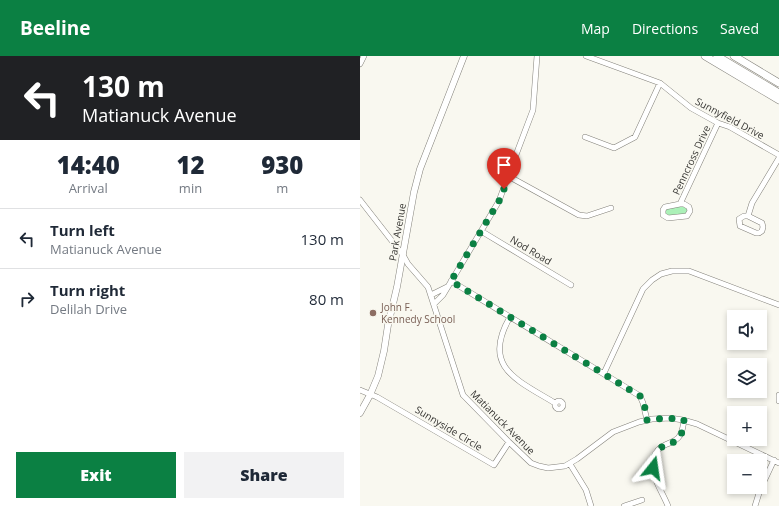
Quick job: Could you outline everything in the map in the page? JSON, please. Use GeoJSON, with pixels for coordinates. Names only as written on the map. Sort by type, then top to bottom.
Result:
{"type":"FeatureCollection","features":[{"type":"Feature","properties":{"kind":"highway"},"geometry":{"type":"LineString","coordinates":[[705,56],[779,100]]}},
{"type":"Feature","properties":{"kind":"highway"},"geometry":{"type":"LineString","coordinates":[[717,56],[779,93]]}},
{"type":"Feature","properties":{"kind":"highway"},"geometry":{"type":"LineString","coordinates":[[723,56],[779,90]]}},
{"type":"Feature","properties":{"kind":"highway"},"geometry":{"type":"LineString","coordinates":[[734,56],[779,83]]}},
{"type":"Feature","properties":{"kind":"main road","name":"Park Avenue"},"geometry":{"type":"LineString","coordinates":[[360,414],[378,376],[420,169],[464,56]]}},
{"type":"Feature","properties":{"kind":"street"},"geometry":{"type":"LineString","coordinates":[[360,64],[364,56]]}},
{"type":"Feature","properties":{"kind":"street"},"geometry":{"type":"LineString","coordinates":[[434,304],[443,295],[499,201],[533,110],[537,56]]}},
{"type":"Feature","properties":{"kind":"street","name":"Sunnyfield Drive"},"geometry":{"type":"LineString","coordinates":[[586,56],[660,83],[691,108],[718,123],[730,127],[779,157]]}},
{"type":"Feature","properties":{"kind":"street"},"geometry":{"type":"LineString","coordinates":[[585,137],[614,148],[634,137],[660,83]]}},
{"type":"Feature","properties":{"kind":"street","name":"Penncross Drive"},"geometry":{"type":"LineString","coordinates":[[680,204],[718,123]]}},
{"type":"Feature","properties":{"kind":"street"},"geometry":{"type":"LineString","coordinates":[[748,216],[752,204],[779,157]]}},
{"type":"Feature","properties":{"kind":"street"},"geometry":{"type":"LineString","coordinates":[[508,176],[579,215],[587,216],[611,208]]}},
{"type":"Feature","properties":{"kind":"street","name":"Matianuck Avenue"},"geometry":{"type":"LineString","coordinates":[[360,200],[408,264],[428,287],[463,395],[528,460],[539,466],[560,468],[570,464],[618,430],[630,424],[647,420],[667,418],[684,420],[705,427],[777,461]]}},
{"type":"Feature","properties":{"kind":"street","name":"Penncross Drive"},"geometry":{"type":"LineString","coordinates":[[680,204],[689,206],[690,211],[687,216],[668,218],[663,215],[664,207],[680,204]]}},
{"type":"Feature","properties":{"kind":"street"},"geometry":{"type":"LineString","coordinates":[[748,216],[762,223],[763,227],[761,232],[756,233],[740,226],[738,222],[740,218],[748,216]]}},
{"type":"Feature","properties":{"kind":"street","name":"Nod Road"},"geometry":{"type":"LineString","coordinates":[[481,231],[572,285]]}},
{"type":"Feature","properties":{"kind":"street"},"geometry":{"type":"LineString","coordinates":[[604,373],[644,289],[652,280],[661,274],[672,271],[689,271],[779,305]]}},
{"type":"Feature","properties":{"kind":"street"},"geometry":{"type":"LineString","coordinates":[[451,281],[640,396],[644,403],[647,420]]}},
{"type":"Feature","properties":{"kind":"street"},"geometry":{"type":"LineString","coordinates":[[431,295],[447,287]]}},
{"type":"Feature","properties":{"kind":"street"},"geometry":{"type":"LineString","coordinates":[[510,316],[502,329],[500,338],[500,354],[505,367],[512,376],[555,403]]}},
{"type":"Feature","properties":{"kind":"street"},"geometry":{"type":"LineString","coordinates":[[360,390],[370,395]]}},
{"type":"Feature","properties":{"kind":"street","name":"Sunnyside Circle"},"geometry":{"type":"LineString","coordinates":[[370,395],[377,396],[494,465],[509,442]]}},
{"type":"Feature","properties":{"kind":"street"},"geometry":{"type":"LineString","coordinates":[[779,395],[779,401]]}},
{"type":"Feature","properties":{"kind":"street"},"geometry":{"type":"LineString","coordinates":[[668,506],[654,475],[654,458],[659,448],[674,441],[679,436],[682,431],[684,420]]}},
{"type":"Feature","properties":{"kind":"street"},"geometry":{"type":"LineString","coordinates":[[755,506],[760,490],[777,461]]}},
{"type":"Feature","properties":{"kind":"street"},"geometry":{"type":"LineString","coordinates":[[570,464],[586,490],[591,506]]}},
{"type":"Feature","properties":{"kind":"street"},"geometry":{"type":"LineString","coordinates":[[624,506],[642,500]]}},
{"type":"Feature","properties":{"kind":"green space"},"geometry":{"type":"Polygon","coordinates":[[[684,206],[688,209],[686,214],[666,216],[664,210],[666,208],[684,206]]]}},
{"type":"Feature","properties":{"kind":"place","name":"John F. Kennedy School"},"geometry":{"type":"Point","coordinates":[373,313]}},
{"type":"Feature","properties":{"kind":"route"},"geometry":{"type":"LineString","coordinates":[[504,189],[499,201],[451,281],[640,396],[644,403],[647,420],[667,418],[684,420],[681,434],[674,441],[659,448],[655,454],[653,468]]}}]}
